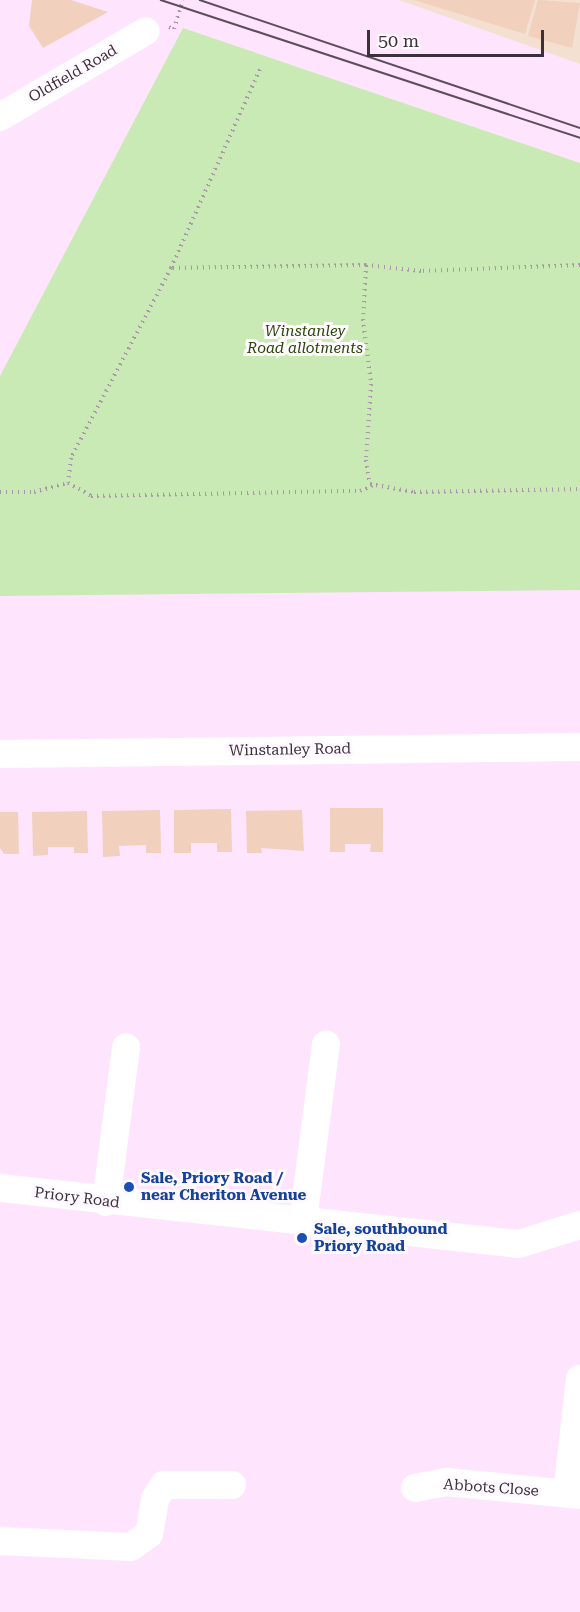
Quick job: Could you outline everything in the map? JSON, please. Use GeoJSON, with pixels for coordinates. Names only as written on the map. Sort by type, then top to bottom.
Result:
{"type":"FeatureCollection","features":[{"type":"Feature","properties":{"kind":"street","name":"Oldfield Road"},"geometry":{"type":"LineString","coordinates":[[0,117],[146,31]]}},
{"type":"Feature","properties":{"kind":"street","name":"Winstanley Road"},"geometry":{"type":"LineString","coordinates":[[0,754],[580,747]]}},
{"type":"Feature","properties":{"kind":"street"},"geometry":{"type":"LineString","coordinates":[[303,1221],[326,1044]]}},
{"type":"Feature","properties":{"kind":"street"},"geometry":{"type":"LineString","coordinates":[[106,1202],[126,1047]]}},
{"type":"Feature","properties":{"kind":"street","name":"Priory Road"},"geometry":{"type":"LineString","coordinates":[[0,1188],[106,1202],[519,1245],[580,1225]]}},
{"type":"Feature","properties":{"kind":"street","name":"Abbots Close"},"geometry":{"type":"LineString","coordinates":[[415,1488],[447,1482],[573,1494],[580,1379]]}},
{"type":"Feature","properties":{"kind":"street"},"geometry":{"type":"LineString","coordinates":[[0,1541],[131,1547],[149,1534],[155,1499],[164,1485],[232,1485]]}},
{"type":"Feature","properties":{"kind":"path"},"geometry":{"type":"LineString","coordinates":[[174,29],[183,0]]}},
{"type":"Feature","properties":{"kind":"path"},"geometry":{"type":"LineString","coordinates":[[68,483],[71,458],[171,268],[260,69]]}},
{"type":"Feature","properties":{"kind":"path"},"geometry":{"type":"LineString","coordinates":[[171,268],[366,265],[421,271],[580,265]]}},
{"type":"Feature","properties":{"kind":"path"},"geometry":{"type":"LineString","coordinates":[[366,265],[363,319],[371,384],[366,460],[374,485]]}},
{"type":"Feature","properties":{"kind":"path"},"geometry":{"type":"LineString","coordinates":[[0,492],[34,492],[68,483],[91,496],[360,491],[374,485],[414,492],[580,489]]}},
{"type":"Feature","properties":{"kind":"shaded area"},"geometry":{"type":"Polygon","coordinates":[[[399,0],[580,0],[580,64],[399,0]]]}},
{"type":"Feature","properties":{"kind":"green space","name":"Winstanley Road allotments"},"geometry":{"type":"Polygon","coordinates":[[[183,28],[580,163],[580,590],[0,596],[0,376],[183,28]]]}},
{"type":"Feature","properties":{"kind":"building"},"geometry":{"type":"Polygon","coordinates":[[[32,0],[71,0],[108,12],[43,48],[29,26],[32,0]]]}},
{"type":"Feature","properties":{"kind":"building"},"geometry":{"type":"Polygon","coordinates":[[[414,0],[535,0],[525,34],[414,0]]]}},
{"type":"Feature","properties":{"kind":"building"},"geometry":{"type":"Polygon","coordinates":[[[538,0],[580,3],[572,48],[528,36],[538,0]]]}},
{"type":"Feature","properties":{"kind":"building"},"geometry":{"type":"Polygon","coordinates":[[[330,808],[383,808],[383,852],[370,852],[371,844],[345,844],[345,852],[330,852],[330,808]]]}},
{"type":"Feature","properties":{"kind":"building"},"geometry":{"type":"Polygon","coordinates":[[[231,809],[232,852],[217,852],[217,843],[191,843],[191,853],[174,853],[174,810],[231,809]]]}},
{"type":"Feature","properties":{"kind":"building"},"geometry":{"type":"Polygon","coordinates":[[[160,810],[161,853],[146,853],[146,845],[119,846],[120,856],[103,857],[102,811],[160,810]]]}},
{"type":"Feature","properties":{"kind":"building"},"geometry":{"type":"Polygon","coordinates":[[[302,810],[304,851],[261,848],[262,853],[247,853],[246,811],[302,810]]]}},
{"type":"Feature","properties":{"kind":"building"},"geometry":{"type":"Polygon","coordinates":[[[87,811],[88,853],[74,853],[74,847],[48,847],[48,855],[33,856],[32,812],[87,811]]]}},
{"type":"Feature","properties":{"kind":"building"},"geometry":{"type":"Polygon","coordinates":[[[0,812],[18,812],[19,854],[4,854],[0,848],[0,812]]]}},
{"type":"Feature","properties":{"kind":"tram line"},"geometry":{"type":"LineString","coordinates":[[161,0],[580,138]]}},
{"type":"Feature","properties":{"kind":"tram line"},"geometry":{"type":"LineString","coordinates":[[200,0],[580,128]]}},
{"type":"Feature","properties":{"kind":"place","name":"Sale, Priory Road / near Cheriton Avenue"},"geometry":{"type":"Point","coordinates":[129,1187]}},
{"type":"Feature","properties":{"kind":"place","name":"Sale, southbound Priory Road"},"geometry":{"type":"Point","coordinates":[302,1238]}}]}
